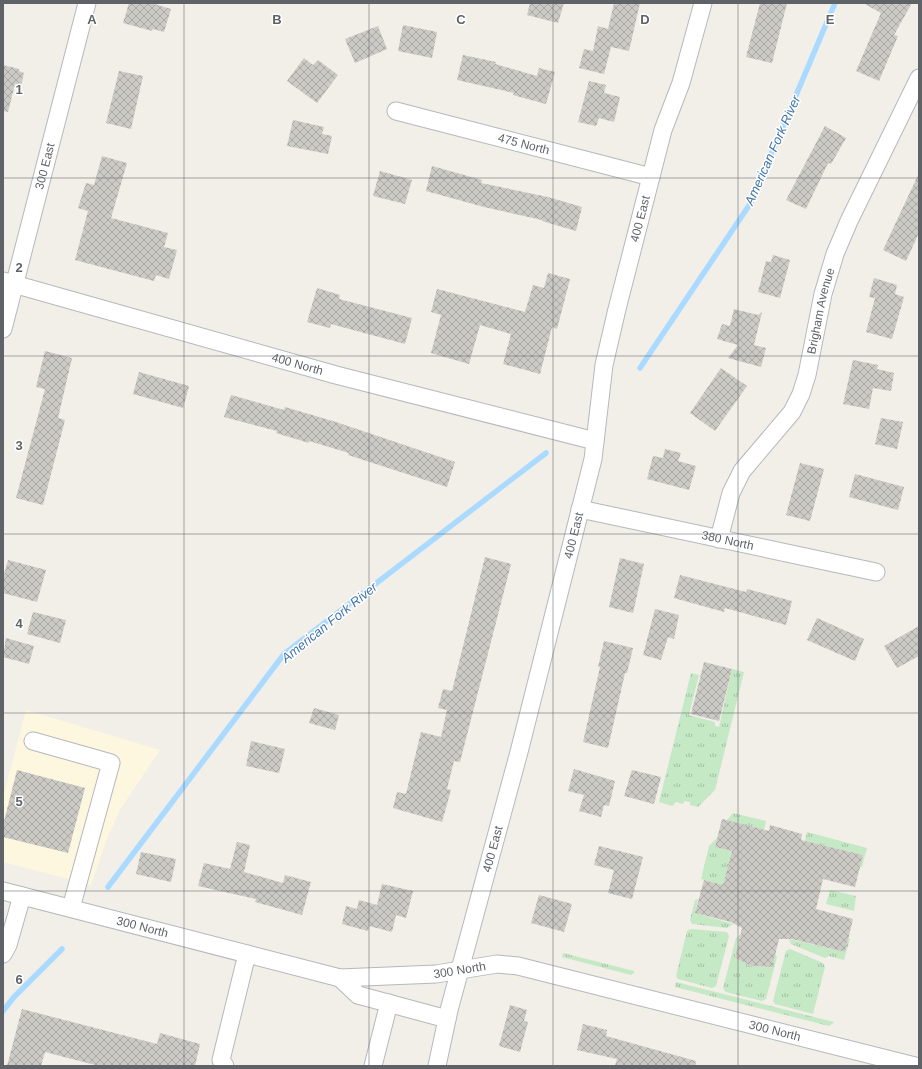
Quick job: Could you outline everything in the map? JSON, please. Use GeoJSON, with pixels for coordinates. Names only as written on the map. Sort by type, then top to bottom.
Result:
{"type":"FeatureCollection","features":[{"type":"Feature","properties":{"kind":"street","name":"300 East"},"geometry":{"type":"LineString","coordinates":[[3,329],[9,282],[87,3]]}},
{"type":"Feature","properties":{"kind":"street","name":"400 East"},"geometry":{"type":"LineString","coordinates":[[437,1066],[447,1019],[519,752],[593,459],[604,365],[651,177],[663,130],[681,83],[703,3]]}},
{"type":"Feature","properties":{"kind":"street","name":"Brigham Avenue"},"geometry":{"type":"LineString","coordinates":[[719,539],[731,493],[742,471],[792,412],[801,394],[807,375],[823,294],[836,254],[849,221],[919,78]]}},
{"type":"Feature","properties":{"kind":"street","name":"475 North"},"geometry":{"type":"LineString","coordinates":[[396,111],[651,177]]}},
{"type":"Feature","properties":{"kind":"street","name":"400 North"},"geometry":{"type":"LineString","coordinates":[[9,282],[336,375],[595,441]]}},
{"type":"Feature","properties":{"kind":"street","name":"380 North"},"geometry":{"type":"LineString","coordinates":[[580,509],[876,572]]}},
{"type":"Feature","properties":{"kind":"street"},"geometry":{"type":"LineString","coordinates":[[33,741],[111,763],[71,908]]}},
{"type":"Feature","properties":{"kind":"street","name":"300 North"},"geometry":{"type":"LineString","coordinates":[[3,891],[340,978],[371,978],[460,971],[497,964],[539,970],[915,1066]]}},
{"type":"Feature","properties":{"kind":"street"},"geometry":{"type":"LineString","coordinates":[[3,954],[8,945],[22,896]]}},
{"type":"Feature","properties":{"kind":"street"},"geometry":{"type":"LineString","coordinates":[[225,1066],[221,1060],[247,954]]}},
{"type":"Feature","properties":{"kind":"street"},"geometry":{"type":"LineString","coordinates":[[340,978],[358,995],[447,1019]]}},
{"type":"Feature","properties":{"kind":"street"},"geometry":{"type":"LineString","coordinates":[[373,1066],[389,1004]]}},
{"type":"Feature","properties":{"kind":"shaded area"},"geometry":{"type":"Polygon","coordinates":[[[26,710],[160,750],[121,808],[106,841],[91,885],[3,862],[3,798],[26,710]]]}},
{"type":"Feature","properties":{"kind":"green space"},"geometry":{"type":"Polygon","coordinates":[[[732,669],[744,672],[715,790],[698,807],[690,805],[690,802],[684,801],[683,804],[676,802],[672,806],[659,802],[691,673],[699,675],[689,715],[715,722],[715,726],[719,727],[732,669]]]}},
{"type":"Feature","properties":{"kind":"green space"},"geometry":{"type":"Polygon","coordinates":[[[733,813],[766,821],[764,830],[726,821],[733,813]]]}},
{"type":"Feature","properties":{"kind":"green space"},"geometry":{"type":"Polygon","coordinates":[[[807,832],[867,848],[862,867],[860,867],[863,855],[805,841],[807,832]]]}},
{"type":"Feature","properties":{"kind":"green space"},"geometry":{"type":"Polygon","coordinates":[[[717,838],[715,847],[732,851],[723,885],[701,879],[709,846],[717,838]]]}},
{"type":"Feature","properties":{"kind":"green space"},"geometry":{"type":"Polygon","coordinates":[[[830,890],[856,896],[854,911],[826,904],[830,890]]]}},
{"type":"Feature","properties":{"kind":"green space"},"geometry":{"type":"Polygon","coordinates":[[[698,899],[695,913],[733,924],[727,928],[692,924],[690,920],[695,900],[698,899]]]}},
{"type":"Feature","properties":{"kind":"green space"},"geometry":{"type":"Polygon","coordinates":[[[691,929],[727,932],[729,936],[716,986],[712,988],[678,979],[676,976],[687,931],[691,929]]]}},
{"type":"Feature","properties":{"kind":"green space"},"geometry":{"type":"Polygon","coordinates":[[[740,935],[735,958],[752,966],[771,967],[775,954],[777,957],[766,999],[762,1001],[726,992],[723,988],[736,938],[740,935]]]}},
{"type":"Feature","properties":{"kind":"green space"},"geometry":{"type":"Polygon","coordinates":[[[848,938],[850,939],[844,960],[829,956],[825,958],[791,944],[789,939],[845,952],[848,938]]]}},
{"type":"Feature","properties":{"kind":"green space"},"geometry":{"type":"Polygon","coordinates":[[[790,949],[823,963],[825,967],[813,1014],[775,1004],[773,1001],[786,951],[790,949]]]}},
{"type":"Feature","properties":{"kind":"green space"},"geometry":{"type":"Polygon","coordinates":[[[563,953],[634,971],[634,973],[631,975],[562,957],[563,953]]]}},
{"type":"Feature","properties":{"kind":"green space"},"geometry":{"type":"Polygon","coordinates":[[[676,982],[834,1022],[829,1026],[675,987],[676,982]]]}},
{"type":"Feature","properties":{"kind":"building"},"geometry":{"type":"Polygon","coordinates":[[[129,3],[151,3],[171,9],[164,32],[153,29],[152,31],[123,23],[129,3]]]}},
{"type":"Feature","properties":{"kind":"building"},"geometry":{"type":"Polygon","coordinates":[[[530,3],[564,3],[558,23],[527,15],[530,3]]]}},
{"type":"Feature","properties":{"kind":"building"},"geometry":{"type":"Polygon","coordinates":[[[614,3],[640,3],[629,51],[611,47],[604,74],[579,68],[584,49],[593,51],[598,26],[608,29],[614,3]]]}},
{"type":"Feature","properties":{"kind":"building"},"geometry":{"type":"Polygon","coordinates":[[[760,3],[787,3],[772,63],[746,57],[760,3]]]}},
{"type":"Feature","properties":{"kind":"building"},"geometry":{"type":"Polygon","coordinates":[[[863,3],[912,3],[894,35],[898,36],[879,81],[856,71],[881,13],[863,3]]]}},
{"type":"Feature","properties":{"kind":"building"},"geometry":{"type":"Polygon","coordinates":[[[403,25],[437,32],[432,58],[398,51],[403,25]]]}},
{"type":"Feature","properties":{"kind":"building"},"geometry":{"type":"Polygon","coordinates":[[[378,26],[387,49],[355,63],[345,39],[378,26]]]}},
{"type":"Feature","properties":{"kind":"building"},"geometry":{"type":"Polygon","coordinates":[[[463,55],[496,62],[495,64],[537,76],[539,68],[555,72],[546,104],[513,95],[514,93],[457,80],[463,55]]]}},
{"type":"Feature","properties":{"kind":"building"},"geometry":{"type":"Polygon","coordinates":[[[304,58],[313,65],[318,60],[338,75],[317,103],[287,81],[304,58]]]}},
{"type":"Feature","properties":{"kind":"building"},"geometry":{"type":"Polygon","coordinates":[[[3,65],[19,69],[19,71],[24,73],[21,86],[15,84],[8,112],[3,111],[3,65]]]}},
{"type":"Feature","properties":{"kind":"building"},"geometry":{"type":"Polygon","coordinates":[[[119,71],[143,76],[131,129],[106,123],[119,71]]]}},
{"type":"Feature","properties":{"kind":"building"},"geometry":{"type":"Polygon","coordinates":[[[589,81],[606,85],[604,93],[620,97],[614,122],[599,118],[596,126],[578,122],[589,81]]]}},
{"type":"Feature","properties":{"kind":"building"},"geometry":{"type":"Polygon","coordinates":[[[293,120],[324,127],[322,134],[332,136],[328,154],[287,146],[293,120]]]}},
{"type":"Feature","properties":{"kind":"building"},"geometry":{"type":"Polygon","coordinates":[[[825,126],[846,138],[831,164],[828,163],[806,209],[786,200],[825,126]]]}},
{"type":"Feature","properties":{"kind":"building"},"geometry":{"type":"Polygon","coordinates":[[[102,156],[127,163],[111,218],[168,233],[164,247],[177,250],[169,279],[156,275],[154,281],[75,260],[88,211],[78,208],[86,183],[94,185],[102,156]]]}},
{"type":"Feature","properties":{"kind":"building"},"geometry":{"type":"Polygon","coordinates":[[[432,166],[482,180],[481,183],[548,197],[582,207],[576,231],[542,220],[484,207],[426,191],[432,166]]]}},
{"type":"Feature","properties":{"kind":"building"},"geometry":{"type":"Polygon","coordinates":[[[380,171],[412,180],[405,204],[373,196],[380,171]]]}},
{"type":"Feature","properties":{"kind":"building"},"geometry":{"type":"Polygon","coordinates":[[[919,173],[919,233],[906,261],[883,250],[919,173]]]}},
{"type":"Feature","properties":{"kind":"building"},"geometry":{"type":"Polygon","coordinates":[[[773,255],[790,260],[780,298],[758,292],[766,261],[771,262],[773,255]]]}},
{"type":"Feature","properties":{"kind":"building"},"geometry":{"type":"Polygon","coordinates":[[[548,273],[570,279],[557,329],[552,327],[540,374],[503,364],[511,334],[480,325],[469,364],[431,353],[441,315],[431,312],[437,289],[525,312],[533,285],[544,288],[548,273]]]}},
{"type":"Feature","properties":{"kind":"building"},"geometry":{"type":"Polygon","coordinates":[[[874,278],[897,285],[895,294],[904,297],[892,339],[866,332],[875,298],[869,297],[874,278]]]}},
{"type":"Feature","properties":{"kind":"building"},"geometry":{"type":"Polygon","coordinates":[[[317,288],[340,295],[339,299],[412,318],[405,344],[331,324],[330,328],[307,322],[317,288]]]}},
{"type":"Feature","properties":{"kind":"building"},"geometry":{"type":"Polygon","coordinates":[[[734,309],[758,315],[762,312],[754,345],[766,348],[761,367],[728,358],[738,345],[717,339],[722,324],[730,326],[734,309]]]}},
{"type":"Feature","properties":{"kind":"building"},"geometry":{"type":"Polygon","coordinates":[[[45,351],[72,358],[58,418],[65,420],[43,505],[16,498],[45,389],[36,387],[45,351]]]}},
{"type":"Feature","properties":{"kind":"building"},"geometry":{"type":"Polygon","coordinates":[[[853,360],[878,365],[877,369],[894,373],[891,391],[873,388],[869,409],[843,404],[853,360]]]}},
{"type":"Feature","properties":{"kind":"building"},"geometry":{"type":"Polygon","coordinates":[[[721,368],[747,386],[715,431],[690,413],[721,368]]]}},
{"type":"Feature","properties":{"kind":"building"},"geometry":{"type":"Polygon","coordinates":[[[139,372],[189,386],[183,408],[133,394],[139,372]]]}},
{"type":"Feature","properties":{"kind":"building"},"geometry":{"type":"Polygon","coordinates":[[[231,395],[284,410],[285,407],[336,422],[455,462],[447,487],[348,455],[349,453],[309,441],[309,443],[276,433],[277,431],[224,417],[231,395]]]}},
{"type":"Feature","properties":{"kind":"building"},"geometry":{"type":"Polygon","coordinates":[[[881,418],[903,422],[897,449],[875,444],[881,418]]]}},
{"type":"Feature","properties":{"kind":"building"},"geometry":{"type":"Polygon","coordinates":[[[665,449],[681,453],[678,461],[696,466],[689,490],[647,479],[653,456],[663,458],[665,449]]]}},
{"type":"Feature","properties":{"kind":"building"},"geometry":{"type":"Polygon","coordinates":[[[800,463],[824,469],[810,521],[786,515],[800,463]]]}},
{"type":"Feature","properties":{"kind":"building"},"geometry":{"type":"Polygon","coordinates":[[[855,474],[904,487],[898,510],[849,497],[855,474]]]}},
{"type":"Feature","properties":{"kind":"building"},"geometry":{"type":"Polygon","coordinates":[[[485,557],[511,564],[460,762],[454,761],[447,789],[451,790],[442,822],[393,808],[397,792],[406,794],[421,732],[441,737],[447,710],[438,708],[443,689],[452,691],[485,557]]]}},
{"type":"Feature","properties":{"kind":"building"},"geometry":{"type":"Polygon","coordinates":[[[620,558],[644,564],[633,613],[609,607],[620,558]]]}},
{"type":"Feature","properties":{"kind":"building"},"geometry":{"type":"Polygon","coordinates":[[[8,560],[46,570],[37,602],[3,593],[3,578],[8,560]]]}},
{"type":"Feature","properties":{"kind":"building"},"geometry":{"type":"Polygon","coordinates":[[[680,575],[746,592],[747,589],[792,601],[786,625],[725,608],[724,612],[674,598],[680,575]]]}},
{"type":"Feature","properties":{"kind":"building"},"geometry":{"type":"Polygon","coordinates":[[[655,609],[679,615],[674,639],[668,637],[661,660],[643,655],[655,609]]]}},
{"type":"Feature","properties":{"kind":"building"},"geometry":{"type":"Polygon","coordinates":[[[33,612],[66,620],[60,643],[27,634],[33,612]]]}},
{"type":"Feature","properties":{"kind":"building"},"geometry":{"type":"Polygon","coordinates":[[[817,618],[864,639],[855,661],[807,640],[817,618]]]}},
{"type":"Feature","properties":{"kind":"building"},"geometry":{"type":"Polygon","coordinates":[[[919,626],[919,656],[897,668],[884,646],[919,626]]]}},
{"type":"Feature","properties":{"kind":"building"},"geometry":{"type":"Polygon","coordinates":[[[6,638],[34,646],[29,664],[3,657],[6,638]]]}},
{"type":"Feature","properties":{"kind":"building"},"geometry":{"type":"Polygon","coordinates":[[[604,641],[633,648],[627,673],[625,673],[608,748],[583,742],[600,667],[598,667],[604,641]]]}},
{"type":"Feature","properties":{"kind":"building"},"geometry":{"type":"Polygon","coordinates":[[[704,662],[732,669],[719,721],[691,714],[704,662]]]}},
{"type":"Feature","properties":{"kind":"building"},"geometry":{"type":"Polygon","coordinates":[[[314,708],[339,715],[335,730],[309,723],[314,708]]]}},
{"type":"Feature","properties":{"kind":"building"},"geometry":{"type":"Polygon","coordinates":[[[251,741],[285,749],[279,773],[246,766],[251,741]]]}},
{"type":"Feature","properties":{"kind":"building"},"geometry":{"type":"Polygon","coordinates":[[[574,769],[615,781],[609,806],[604,805],[601,817],[579,811],[584,795],[568,791],[574,769]]]}},
{"type":"Feature","properties":{"kind":"building"},"geometry":{"type":"Polygon","coordinates":[[[17,770],[85,788],[68,853],[3,837],[3,825],[17,770]]]}},
{"type":"Feature","properties":{"kind":"building"},"geometry":{"type":"Polygon","coordinates":[[[632,770],[661,777],[654,804],[624,796],[632,770]]]}},
{"type":"Feature","properties":{"kind":"building"},"geometry":{"type":"Polygon","coordinates":[[[722,819],[769,831],[770,825],[802,834],[801,840],[863,855],[855,887],[823,879],[816,909],[853,919],[845,952],[792,939],[779,939],[772,967],[752,966],[735,958],[742,928],[731,922],[695,913],[704,880],[723,885],[732,851],[715,847],[722,819]]]}},
{"type":"Feature","properties":{"kind":"building"},"geometry":{"type":"Polygon","coordinates":[[[237,842],[250,845],[244,872],[283,883],[285,875],[311,882],[302,915],[255,902],[256,899],[198,886],[204,863],[230,869],[237,842]]]}},
{"type":"Feature","properties":{"kind":"building"},"geometry":{"type":"Polygon","coordinates":[[[599,846],[643,857],[632,899],[608,893],[614,870],[594,865],[599,846]]]}},
{"type":"Feature","properties":{"kind":"building"},"geometry":{"type":"Polygon","coordinates":[[[141,852],[176,859],[171,882],[136,874],[141,852]]]}},
{"type":"Feature","properties":{"kind":"building"},"geometry":{"type":"Polygon","coordinates":[[[382,884],[413,891],[406,918],[396,915],[392,932],[369,926],[368,931],[342,924],[346,906],[357,909],[359,900],[377,905],[382,884]]]}},
{"type":"Feature","properties":{"kind":"building"},"geometry":{"type":"Polygon","coordinates":[[[539,895],[572,904],[564,932],[531,923],[539,895]]]}},
{"type":"Feature","properties":{"kind":"building"},"geometry":{"type":"Polygon","coordinates":[[[510,1005],[527,1010],[524,1021],[528,1022],[520,1052],[499,1046],[510,1005]]]}},
{"type":"Feature","properties":{"kind":"building"},"geometry":{"type":"Polygon","coordinates":[[[22,1009],[157,1044],[160,1033],[200,1044],[195,1066],[99,1066],[45,1052],[41,1066],[7,1066],[22,1009]]]}},
{"type":"Feature","properties":{"kind":"building"},"geometry":{"type":"Polygon","coordinates":[[[583,1024],[607,1030],[606,1036],[696,1061],[695,1066],[615,1066],[617,1059],[577,1050],[583,1024]]]}},
{"type":"Feature","properties":{"kind":"waterway","name":"American Fork River"},"geometry":{"type":"LineString","coordinates":[[640,368],[750,204],[835,3]]}},
{"type":"Feature","properties":{"kind":"waterway","name":"American Fork River"},"geometry":{"type":"LineString","coordinates":[[108,887],[284,654],[546,453]]}},
{"type":"Feature","properties":{"kind":"waterway","name":"American Fork River"},"geometry":{"type":"LineString","coordinates":[[3,1011],[14,997],[62,949]]}}]}
